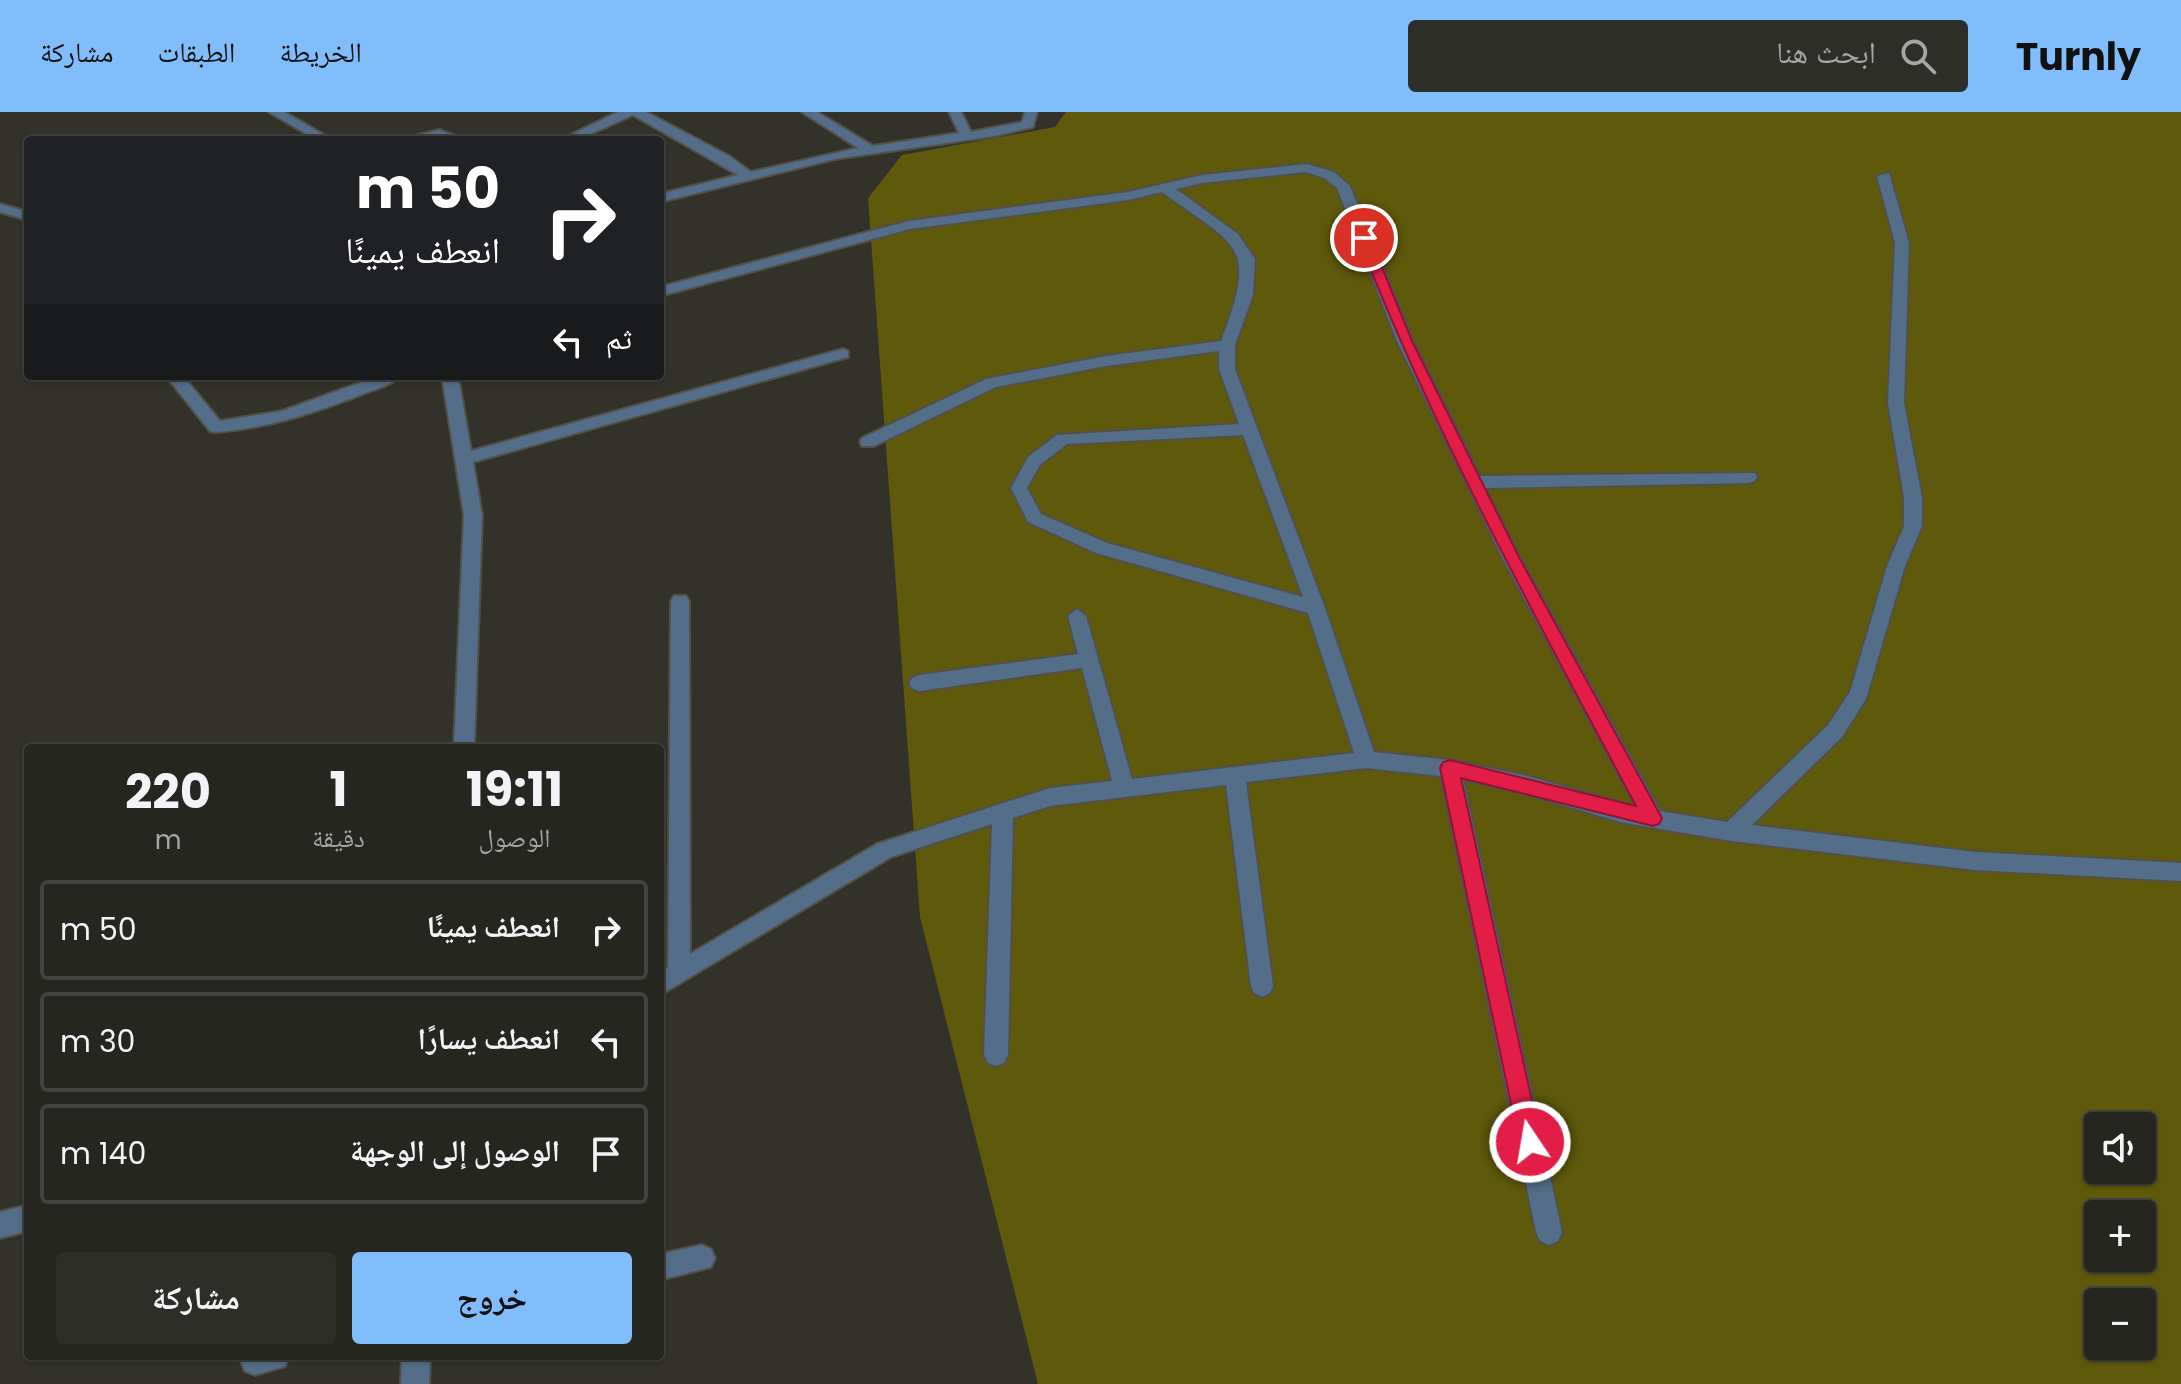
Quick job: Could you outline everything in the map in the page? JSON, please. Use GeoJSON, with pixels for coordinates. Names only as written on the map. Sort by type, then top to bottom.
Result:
{"type":"FeatureCollection","features":[{"type":"Feature","properties":{"kind":"street"},"geometry":{"type":"LineString","coordinates":[[275,112],[320,136]]}},
{"type":"Feature","properties":{"kind":"street"},"geometry":{"type":"LineString","coordinates":[[575,136],[629,112]]}},
{"type":"Feature","properties":{"kind":"street"},"geometry":{"type":"LineString","coordinates":[[637,112],[724,159],[748,176]]}},
{"type":"Feature","properties":{"kind":"street"},"geometry":{"type":"LineString","coordinates":[[808,112],[869,149]]}},
{"type":"Feature","properties":{"kind":"street"},"geometry":{"type":"LineString","coordinates":[[955,112],[967,136]]}},
{"type":"Feature","properties":{"kind":"street"},"geometry":{"type":"LineString","coordinates":[[664,197],[869,149],[1028,124],[1031,112]]}},
{"type":"Feature","properties":{"kind":"street"},"geometry":{"type":"LineString","coordinates":[[664,291],[909,225],[1128,196],[1202,179],[1307,168],[1329,175],[1343,186],[1405,341],[1512,559],[1653,818]]}},
{"type":"Feature","properties":{"kind":"street"},"geometry":{"type":"LineString","coordinates":[[1731,832],[1835,731],[1859,694],[1896,566],[1913,526],[1913,498],[1896,403],[1902,243],[1884,176]]}},
{"type":"Feature","properties":{"kind":"street"},"geometry":{"type":"LineString","coordinates":[[1164,187],[1233,237],[1248,259],[1246,295],[1227,345],[1227,369],[1316,608],[1366,760]]}},
{"type":"Feature","properties":{"kind":"street"},"geometry":{"type":"LineString","coordinates":[[0,208],[24,215]]}},
{"type":"Feature","properties":{"kind":"street"},"geometry":{"type":"LineString","coordinates":[[868,442],[992,383],[1106,361],[1227,345]]}},
{"type":"Feature","properties":{"kind":"street"},"geometry":{"type":"LineString","coordinates":[[465,458],[843,354]]}},
{"type":"Feature","properties":{"kind":"street"},"geometry":{"type":"LineString","coordinates":[[177,380],[216,427],[249,426],[383,380]]}},
{"type":"Feature","properties":{"kind":"street"},"geometry":{"type":"LineString","coordinates":[[451,380],[473,515],[474,569],[464,744]]}},
{"type":"Feature","properties":{"kind":"street"},"geometry":{"type":"LineString","coordinates":[[1249,429],[1063,439],[1034,461],[1019,488],[1034,518],[1102,548],[1316,608]]}},
{"type":"Feature","properties":{"kind":"street"},"geometry":{"type":"LineString","coordinates":[[1474,482],[1749,477]]}},
{"type":"Feature","properties":{"kind":"street"},"geometry":{"type":"LineString","coordinates":[[679,972],[680,601]]}},
{"type":"Feature","properties":{"kind":"street"},"geometry":{"type":"LineString","coordinates":[[1077,616],[1124,786]]}},
{"type":"Feature","properties":{"kind":"street"},"geometry":{"type":"LineString","coordinates":[[919,683],[1090,660]]}},
{"type":"Feature","properties":{"kind":"street"},"geometry":{"type":"LineString","coordinates":[[664,981],[884,850],[1050,797],[1366,760],[1450,768],[1653,818],[1731,832],[1975,861],[2181,872]]}},
{"type":"Feature","properties":{"kind":"street"},"geometry":{"type":"LineString","coordinates":[[1450,768],[1549,1232]]}},
{"type":"Feature","properties":{"kind":"street"},"geometry":{"type":"LineString","coordinates":[[1235,773],[1262,986]]}},
{"type":"Feature","properties":{"kind":"street"},"geometry":{"type":"LineString","coordinates":[[996,1055],[1003,812]]}},
{"type":"Feature","properties":{"kind":"street"},"geometry":{"type":"LineString","coordinates":[[0,1225],[24,1219]]}},
{"type":"Feature","properties":{"kind":"street"},"geometry":{"type":"LineString","coordinates":[[664,1266],[702,1258]]}},
{"type":"Feature","properties":{"kind":"street"},"geometry":{"type":"LineString","coordinates":[[415,1384],[416,1360]]}},
{"type":"Feature","properties":{"kind":"shaded area"},"geometry":{"type":"Polygon","coordinates":[[[1066,112],[2181,112],[2181,1384],[1038,1384],[920,917],[868,198],[902,155],[1055,127],[1066,112]]]}},
{"type":"Feature","properties":{"kind":"route"},"geometry":{"type":"LineString","coordinates":[[1364,238],[1405,341],[1512,559],[1653,818],[1620,813],[1523,784],[1450,768],[1530,1142]]}}]}
